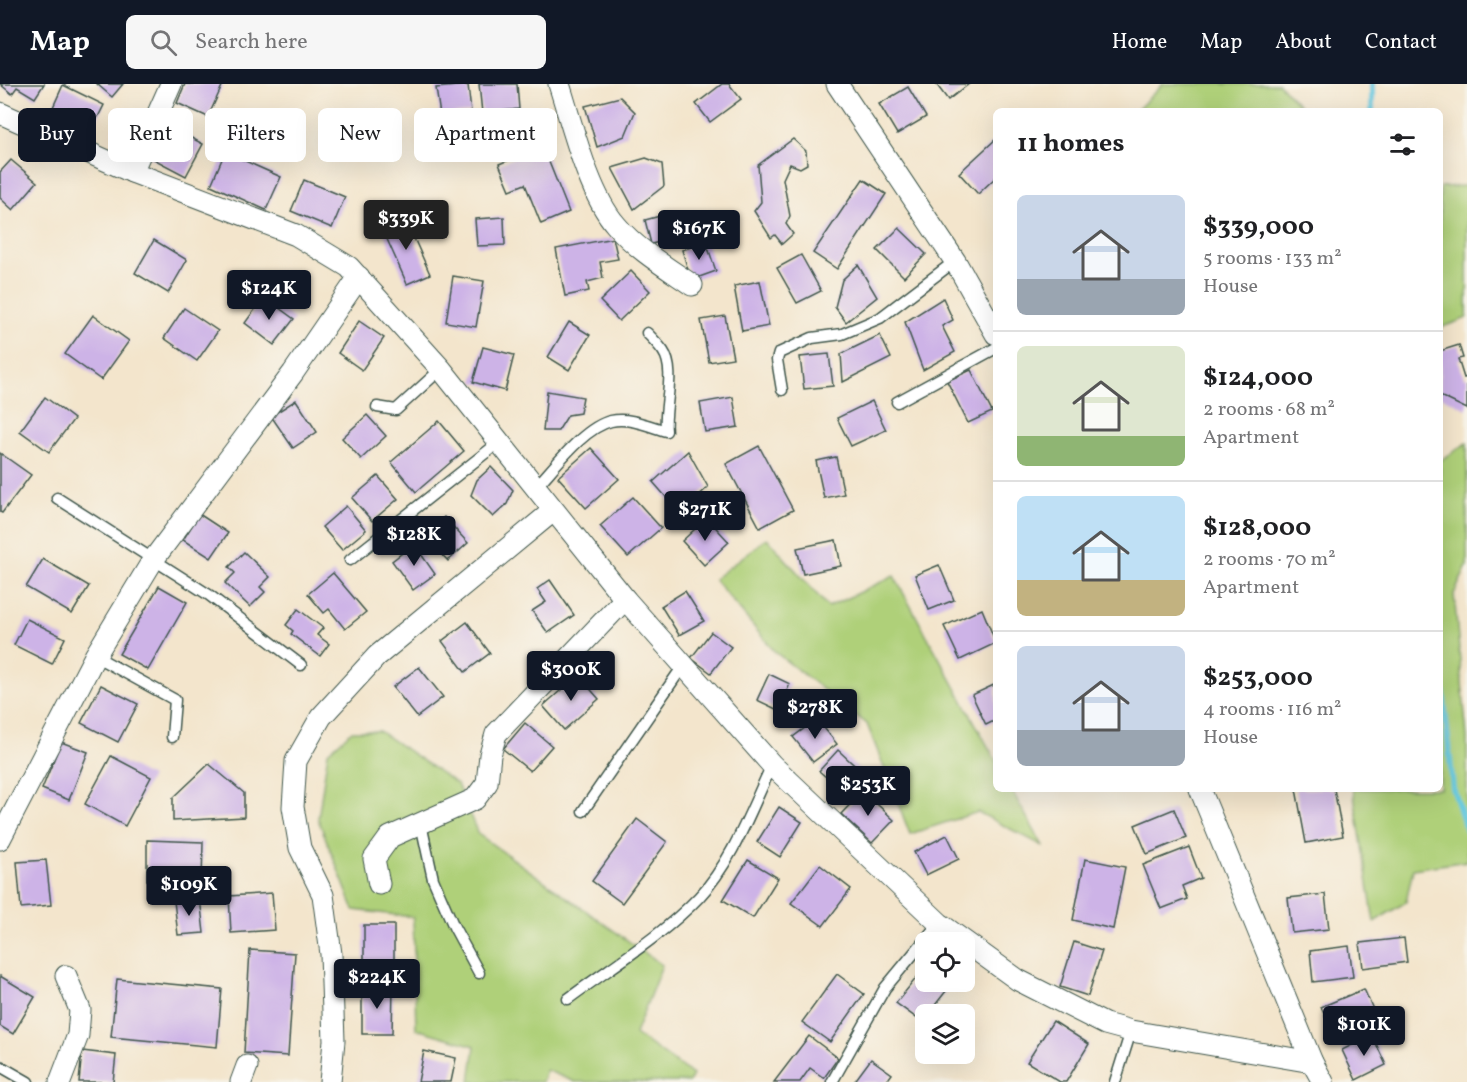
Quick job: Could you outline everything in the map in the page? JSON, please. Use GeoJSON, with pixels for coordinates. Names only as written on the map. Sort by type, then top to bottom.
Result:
{"type":"FeatureCollection","features":[{"type":"Feature","properties":{"kind":"street"},"geometry":{"type":"LineString","coordinates":[[132,172],[171,84]]}},
{"type":"Feature","properties":{"kind":"street"},"geometry":{"type":"LineString","coordinates":[[559,84],[589,178],[615,225],[654,258],[692,285]]}},
{"type":"Feature","properties":{"kind":"street"},"geometry":{"type":"LineString","coordinates":[[837,84],[955,261],[993,329]]}},
{"type":"Feature","properties":{"kind":"street"},"geometry":{"type":"LineString","coordinates":[[0,113],[132,172],[296,235],[349,267],[441,369],[625,599],[772,765],[939,923],[1018,980],[1105,1024],[1131,1032],[1312,1062]]}},
{"type":"Feature","properties":{"kind":"street"},"geometry":{"type":"LineString","coordinates":[[0,839],[95,656],[153,560],[293,373],[359,277]]}},
{"type":"Feature","properties":{"kind":"street"},"geometry":{"type":"LineString","coordinates":[[330,1082],[334,1041],[331,954],[323,895],[300,848],[293,807],[296,761],[321,717],[377,656],[553,511]]}},
{"type":"Feature","properties":{"kind":"street"},"geometry":{"type":"LineString","coordinates":[[379,884],[374,859],[390,837],[475,799],[487,783],[490,755],[496,734],[625,599]]}},
{"type":"Feature","properties":{"kind":"street"},"geometry":{"type":"LineString","coordinates":[[1201,792],[1312,1062],[1323,1082]]}},
{"type":"Feature","properties":{"kind":"street"},"geometry":{"type":"LineString","coordinates":[[60,1082],[78,1035],[80,1010],[66,976]]}},
{"type":"Feature","properties":{"kind":"lane"},"geometry":{"type":"LineString","coordinates":[[782,390],[777,360],[779,352],[812,338],[842,334],[880,318],[955,261]]}},
{"type":"Feature","properties":{"kind":"lane"},"geometry":{"type":"LineString","coordinates":[[535,488],[593,428],[612,420],[638,422],[666,431],[664,415],[670,383],[664,352],[647,333]]}},
{"type":"Feature","properties":{"kind":"lane"},"geometry":{"type":"LineString","coordinates":[[897,402],[993,350]]}},
{"type":"Feature","properties":{"kind":"lane"},"geometry":{"type":"LineString","coordinates":[[377,407],[396,410],[441,369]]}},
{"type":"Feature","properties":{"kind":"lane"},"geometry":{"type":"LineString","coordinates":[[350,560],[498,443]]}},
{"type":"Feature","properties":{"kind":"lane"},"geometry":{"type":"LineString","coordinates":[[57,498],[209,596],[301,665]]}},
{"type":"Feature","properties":{"kind":"lane"},"geometry":{"type":"LineString","coordinates":[[95,656],[175,700],[172,737]]}},
{"type":"Feature","properties":{"kind":"lane"},"geometry":{"type":"LineString","coordinates":[[584,811],[683,666]]}},
{"type":"Feature","properties":{"kind":"lane"},"geometry":{"type":"LineString","coordinates":[[568,999],[658,934],[700,896],[728,855],[772,765]]}},
{"type":"Feature","properties":{"kind":"lane"},"geometry":{"type":"LineString","coordinates":[[421,824],[433,879],[454,927],[479,973]]}},
{"type":"Feature","properties":{"kind":"lane"},"geometry":{"type":"LineString","coordinates":[[832,1082],[885,988],[939,923]]}},
{"type":"Feature","properties":{"kind":"lane"},"geometry":{"type":"LineString","coordinates":[[1115,1082],[1131,1032]]}},
{"type":"Feature","properties":{"kind":"lane"},"geometry":{"type":"LineString","coordinates":[[0,1066],[28,1082]]}},
{"type":"Feature","properties":{"kind":"green space"},"geometry":{"type":"Polygon","coordinates":[[[1163,84],[1279,84],[1302,108],[1139,108],[1163,84]]]}},
{"type":"Feature","properties":{"kind":"green space"},"geometry":{"type":"Polygon","coordinates":[[[1467,186],[1467,318],[1443,327],[1443,187],[1467,186]]]}},
{"type":"Feature","properties":{"kind":"green space"},"geometry":{"type":"Polygon","coordinates":[[[1467,443],[1467,566],[1454,594],[1467,738],[1467,861],[1413,869],[1406,902],[1374,922],[1353,792],[1443,792],[1443,459],[1467,443]]]}},
{"type":"Feature","properties":{"kind":"green space"},"geometry":{"type":"Polygon","coordinates":[[[767,538],[828,607],[894,576],[993,756],[993,792],[1013,792],[1043,846],[978,812],[910,834],[867,724],[775,652],[714,579],[767,538]]]}},
{"type":"Feature","properties":{"kind":"green space"},"geometry":{"type":"Polygon","coordinates":[[[352,731],[379,731],[457,784],[478,834],[662,965],[635,1034],[693,1075],[689,1082],[575,1082],[546,1070],[542,1082],[470,1082],[475,1046],[416,1029],[413,917],[354,910],[318,819],[328,752],[352,731]]]}},
{"type":"Feature","properties":{"kind":"building"},"geometry":{"type":"Polygon","coordinates":[[[0,84],[44,84],[35,98],[17,87],[12,94],[0,84]]]}},
{"type":"Feature","properties":{"kind":"building"},"geometry":{"type":"Polygon","coordinates":[[[97,84],[123,84],[112,97],[97,84]]]}},
{"type":"Feature","properties":{"kind":"building"},"geometry":{"type":"Polygon","coordinates":[[[185,84],[223,84],[212,108],[205,108],[205,116],[193,110],[193,108],[177,103],[185,84]]]}},
{"type":"Feature","properties":{"kind":"building"},"geometry":{"type":"Polygon","coordinates":[[[479,84],[517,84],[519,108],[481,108],[479,84]]]}},
{"type":"Feature","properties":{"kind":"building"},"geometry":{"type":"Polygon","coordinates":[[[722,84],[729,84],[741,99],[710,122],[696,104],[722,84]]]}},
{"type":"Feature","properties":{"kind":"building"},"geometry":{"type":"Polygon","coordinates":[[[936,84],[969,84],[948,100],[936,84]]]}},
{"type":"Feature","properties":{"kind":"building"},"geometry":{"type":"Polygon","coordinates":[[[63,85],[104,105],[96,121],[96,108],[53,108],[63,85]]]}},
{"type":"Feature","properties":{"kind":"building"},"geometry":{"type":"Polygon","coordinates":[[[468,85],[471,108],[439,108],[436,88],[468,85]]]}},
{"type":"Feature","properties":{"kind":"building"},"geometry":{"type":"Polygon","coordinates":[[[908,87],[926,117],[897,134],[879,104],[908,87]]]}},
{"type":"Feature","properties":{"kind":"building"},"geometry":{"type":"Polygon","coordinates":[[[620,97],[635,112],[625,136],[597,147],[585,106],[620,97]]]}},
{"type":"Feature","properties":{"kind":"building"},"geometry":{"type":"Polygon","coordinates":[[[193,139],[203,144],[186,176],[159,162],[193,162],[193,139]]]}},
{"type":"Feature","properties":{"kind":"building"},"geometry":{"type":"Polygon","coordinates":[[[793,139],[806,151],[807,164],[800,168],[790,164],[783,179],[790,216],[786,224],[793,234],[782,244],[775,235],[771,238],[754,211],[761,202],[758,165],[793,139]]]}},
{"type":"Feature","properties":{"kind":"building"},"geometry":{"type":"Polygon","coordinates":[[[993,142],[993,180],[978,194],[959,173],[993,142]]]}},
{"type":"Feature","properties":{"kind":"building"},"geometry":{"type":"Polygon","coordinates":[[[646,158],[662,164],[664,186],[634,209],[612,168],[646,158]]]}},
{"type":"Feature","properties":{"kind":"building"},"geometry":{"type":"Polygon","coordinates":[[[11,160],[37,182],[13,210],[0,198],[0,172],[11,160]]]}},
{"type":"Feature","properties":{"kind":"building"},"geometry":{"type":"Polygon","coordinates":[[[221,162],[247,162],[281,177],[266,210],[211,185],[221,162]]]}},
{"type":"Feature","properties":{"kind":"building"},"geometry":{"type":"Polygon","coordinates":[[[549,162],[569,212],[541,224],[525,184],[510,190],[499,164],[549,162]]]}},
{"type":"Feature","properties":{"kind":"building"},"geometry":{"type":"Polygon","coordinates":[[[863,179],[886,194],[837,269],[813,253],[863,179]]]}},
{"type":"Feature","properties":{"kind":"building"},"geometry":{"type":"Polygon","coordinates":[[[304,180],[345,197],[332,228],[291,211],[304,180]]]}},
{"type":"Feature","properties":{"kind":"building"},"geometry":{"type":"Polygon","coordinates":[[[675,212],[681,237],[651,244],[645,220],[675,212]]]}},
{"type":"Feature","properties":{"kind":"building"},"geometry":{"type":"Polygon","coordinates":[[[504,217],[505,245],[477,246],[475,219],[504,217]]]}},
{"type":"Feature","properties":{"kind":"building"},"geometry":{"type":"Polygon","coordinates":[[[405,218],[430,274],[407,284],[382,228],[405,218]]]}},
{"type":"Feature","properties":{"kind":"building"},"geometry":{"type":"Polygon","coordinates":[[[899,228],[926,254],[904,277],[877,250],[899,228]]]}},
{"type":"Feature","properties":{"kind":"building"},"geometry":{"type":"Polygon","coordinates":[[[613,238],[618,259],[600,262],[603,278],[587,282],[589,291],[565,296],[556,249],[613,238]]]}},
{"type":"Feature","properties":{"kind":"building"},"geometry":{"type":"Polygon","coordinates":[[[154,240],[187,260],[168,293],[135,273],[154,240]]]}},
{"type":"Feature","properties":{"kind":"building"},"geometry":{"type":"Polygon","coordinates":[[[706,242],[716,271],[691,280],[682,250],[706,242]]]}},
{"type":"Feature","properties":{"kind":"building"},"geometry":{"type":"Polygon","coordinates":[[[801,255],[821,291],[797,303],[777,268],[801,255]]]}},
{"type":"Feature","properties":{"kind":"building"},"geometry":{"type":"Polygon","coordinates":[[[858,265],[877,297],[846,322],[835,307],[842,280],[858,265]]]}},
{"type":"Feature","properties":{"kind":"building"},"geometry":{"type":"Polygon","coordinates":[[[631,271],[650,291],[619,321],[600,301],[631,271]]]}},
{"type":"Feature","properties":{"kind":"building"},"geometry":{"type":"Polygon","coordinates":[[[453,276],[484,281],[476,327],[446,322],[453,276]]]}},
{"type":"Feature","properties":{"kind":"building"},"geometry":{"type":"Polygon","coordinates":[[[760,281],[769,326],[742,331],[734,286],[760,281]]]}},
{"type":"Feature","properties":{"kind":"building"},"geometry":{"type":"Polygon","coordinates":[[[264,297],[294,319],[274,345],[245,323],[264,297]]]}},
{"type":"Feature","properties":{"kind":"building"},"geometry":{"type":"Polygon","coordinates":[[[943,298],[953,320],[942,326],[955,352],[923,370],[905,322],[943,298]]]}},
{"type":"Feature","properties":{"kind":"building"},"geometry":{"type":"Polygon","coordinates":[[[184,308],[218,331],[197,361],[164,338],[184,308]]]}},
{"type":"Feature","properties":{"kind":"building"},"geometry":{"type":"Polygon","coordinates":[[[93,315],[129,341],[101,380],[65,354],[93,315]]]}},
{"type":"Feature","properties":{"kind":"building"},"geometry":{"type":"Polygon","coordinates":[[[725,316],[733,358],[709,362],[701,320],[725,316]]]}},
{"type":"Feature","properties":{"kind":"building"},"geometry":{"type":"Polygon","coordinates":[[[359,321],[384,338],[362,370],[338,353],[359,321]]]}},
{"type":"Feature","properties":{"kind":"building"},"geometry":{"type":"Polygon","coordinates":[[[569,322],[590,335],[569,370],[548,357],[569,322]]]}},
{"type":"Feature","properties":{"kind":"building"},"geometry":{"type":"Polygon","coordinates":[[[880,335],[891,358],[843,382],[841,354],[880,335]]]}},
{"type":"Feature","properties":{"kind":"building"},"geometry":{"type":"Polygon","coordinates":[[[1459,345],[1463,358],[1458,359],[1464,378],[1467,377],[1467,409],[1443,397],[1443,350],[1459,345]]]}},
{"type":"Feature","properties":{"kind":"building"},"geometry":{"type":"Polygon","coordinates":[[[483,347],[514,355],[505,391],[473,382],[483,347]]]}},
{"type":"Feature","properties":{"kind":"building"},"geometry":{"type":"Polygon","coordinates":[[[829,354],[833,386],[804,389],[800,357],[829,354]]]}},
{"type":"Feature","properties":{"kind":"building"},"geometry":{"type":"Polygon","coordinates":[[[971,370],[992,412],[968,423],[947,381],[971,370]]]}},
{"type":"Feature","properties":{"kind":"building"},"geometry":{"type":"Polygon","coordinates":[[[547,391],[583,397],[580,413],[568,415],[558,431],[543,431],[547,391]]]}},
{"type":"Feature","properties":{"kind":"building"},"geometry":{"type":"Polygon","coordinates":[[[45,397],[74,419],[49,452],[20,431],[45,397]]]}},
{"type":"Feature","properties":{"kind":"building"},"geometry":{"type":"Polygon","coordinates":[[[733,397],[738,427],[705,432],[700,403],[733,397]]]}},
{"type":"Feature","properties":{"kind":"building"},"geometry":{"type":"Polygon","coordinates":[[[296,400],[317,432],[293,448],[271,416],[296,400]]]}},
{"type":"Feature","properties":{"kind":"building"},"geometry":{"type":"Polygon","coordinates":[[[872,401],[886,430],[851,446],[837,418],[872,401]]]}},
{"type":"Feature","properties":{"kind":"building"},"geometry":{"type":"Polygon","coordinates":[[[367,415],[386,436],[361,459],[342,438],[367,415]]]}},
{"type":"Feature","properties":{"kind":"building"},"geometry":{"type":"Polygon","coordinates":[[[439,421],[464,451],[416,492],[391,462],[439,421]]]}},
{"type":"Feature","properties":{"kind":"building"},"geometry":{"type":"Polygon","coordinates":[[[759,446],[793,510],[760,528],[726,464],[759,446]]]}},
{"type":"Feature","properties":{"kind":"building"},"geometry":{"type":"Polygon","coordinates":[[[591,448],[619,479],[586,508],[558,477],[591,448]]]}},
{"type":"Feature","properties":{"kind":"building"},"geometry":{"type":"Polygon","coordinates":[[[688,451],[708,487],[680,513],[653,482],[688,451]]]}},
{"type":"Feature","properties":{"kind":"building"},"geometry":{"type":"Polygon","coordinates":[[[0,453],[31,475],[2,513],[0,512],[0,453]]]}},
{"type":"Feature","properties":{"kind":"building"},"geometry":{"type":"Polygon","coordinates":[[[836,457],[844,494],[824,498],[816,461],[836,457]]]}},
{"type":"Feature","properties":{"kind":"building"},"geometry":{"type":"Polygon","coordinates":[[[491,467],[513,490],[507,504],[493,517],[471,495],[477,480],[491,467]]]}},
{"type":"Feature","properties":{"kind":"building"},"geometry":{"type":"Polygon","coordinates":[[[378,476],[398,499],[372,521],[352,498],[378,476]]]}},
{"type":"Feature","properties":{"kind":"building"},"geometry":{"type":"Polygon","coordinates":[[[633,497],[661,528],[628,557],[600,526],[633,497]]]}},
{"type":"Feature","properties":{"kind":"building"},"geometry":{"type":"Polygon","coordinates":[[[346,506],[366,530],[342,550],[322,527],[346,506]]]}},
{"type":"Feature","properties":{"kind":"building"},"geometry":{"type":"Polygon","coordinates":[[[199,514],[228,533],[211,558],[183,540],[199,514]]]}},
{"type":"Feature","properties":{"kind":"building"},"geometry":{"type":"Polygon","coordinates":[[[444,517],[468,543],[448,561],[424,535],[444,517]]]}},
{"type":"Feature","properties":{"kind":"building"},"geometry":{"type":"Polygon","coordinates":[[[707,518],[729,542],[704,565],[682,541],[707,518]]]}},
{"type":"Feature","properties":{"kind":"building"},"geometry":{"type":"Polygon","coordinates":[[[836,540],[841,566],[803,574],[797,548],[836,540]]]}},
{"type":"Feature","properties":{"kind":"building"},"geometry":{"type":"Polygon","coordinates":[[[414,544],[435,574],[413,590],[392,561],[414,544]]]}},
{"type":"Feature","properties":{"kind":"building"},"geometry":{"type":"Polygon","coordinates":[[[244,552],[270,577],[260,587],[265,592],[250,607],[225,583],[235,573],[229,567],[244,552]]]}},
{"type":"Feature","properties":{"kind":"building"},"geometry":{"type":"Polygon","coordinates":[[[43,559],[89,586],[72,614],[26,587],[43,559]]]}},
{"type":"Feature","properties":{"kind":"building"},"geometry":{"type":"Polygon","coordinates":[[[939,565],[954,600],[929,610],[915,575],[939,565]]]}},
{"type":"Feature","properties":{"kind":"building"},"geometry":{"type":"Polygon","coordinates":[[[333,573],[366,612],[345,629],[329,609],[324,613],[308,594],[333,573]]]}},
{"type":"Feature","properties":{"kind":"building"},"geometry":{"type":"Polygon","coordinates":[[[550,580],[574,615],[548,633],[532,611],[546,602],[537,589],[550,580]]]}},
{"type":"Feature","properties":{"kind":"building"},"geometry":{"type":"Polygon","coordinates":[[[159,586],[187,602],[148,670],[119,654],[159,586]]]}},
{"type":"Feature","properties":{"kind":"building"},"geometry":{"type":"Polygon","coordinates":[[[685,591],[704,621],[679,635],[661,606],[685,591]]]}},
{"type":"Feature","properties":{"kind":"building"},"geometry":{"type":"Polygon","coordinates":[[[298,609],[323,628],[317,635],[329,644],[320,656],[291,634],[293,631],[286,625],[298,609]]]}},
{"type":"Feature","properties":{"kind":"building"},"geometry":{"type":"Polygon","coordinates":[[[982,609],[993,636],[993,644],[960,660],[944,626],[982,609]]]}},
{"type":"Feature","properties":{"kind":"building"},"geometry":{"type":"Polygon","coordinates":[[[27,619],[65,638],[52,664],[14,645],[27,619]]]}},
{"type":"Feature","properties":{"kind":"building"},"geometry":{"type":"Polygon","coordinates":[[[467,622],[490,653],[465,672],[442,641],[467,622]]]}},
{"type":"Feature","properties":{"kind":"building"},"geometry":{"type":"Polygon","coordinates":[[[711,632],[731,647],[711,673],[691,658],[711,632]]]}},
{"type":"Feature","properties":{"kind":"building"},"geometry":{"type":"Polygon","coordinates":[[[419,667],[443,697],[417,717],[393,687],[419,667]]]}},
{"type":"Feature","properties":{"kind":"building"},"geometry":{"type":"Polygon","coordinates":[[[769,674],[790,684],[778,710],[757,700],[769,674]]]}},
{"type":"Feature","properties":{"kind":"building"},"geometry":{"type":"Polygon","coordinates":[[[578,675],[599,699],[564,730],[543,706],[578,675]]]}},
{"type":"Feature","properties":{"kind":"building"},"geometry":{"type":"Polygon","coordinates":[[[101,685],[138,704],[118,742],[81,723],[101,685]]]}},
{"type":"Feature","properties":{"kind":"building"},"geometry":{"type":"Polygon","coordinates":[[[993,685],[993,722],[986,725],[972,695],[993,685]]]}},
{"type":"Feature","properties":{"kind":"building"},"geometry":{"type":"Polygon","coordinates":[[[817,719],[837,744],[813,762],[793,737],[817,719]]]}},
{"type":"Feature","properties":{"kind":"building"},"geometry":{"type":"Polygon","coordinates":[[[525,723],[552,746],[530,771],[503,749],[525,723]]]}},
{"type":"Feature","properties":{"kind":"building"},"geometry":{"type":"Polygon","coordinates":[[[61,742],[88,752],[69,800],[42,789],[61,742]]]}},
{"type":"Feature","properties":{"kind":"building"},"geometry":{"type":"Polygon","coordinates":[[[838,750],[865,775],[847,795],[819,771],[838,750]]]}},
{"type":"Feature","properties":{"kind":"building"},"geometry":{"type":"Polygon","coordinates":[[[111,756],[151,777],[125,826],[85,804],[111,756]]]}},
{"type":"Feature","properties":{"kind":"building"},"geometry":{"type":"Polygon","coordinates":[[[209,764],[244,793],[244,817],[173,821],[173,798],[209,764]]]}},
{"type":"Feature","properties":{"kind":"building"},"geometry":{"type":"Polygon","coordinates":[[[863,791],[894,820],[872,843],[841,814],[863,791]]]}},
{"type":"Feature","properties":{"kind":"building"},"geometry":{"type":"Polygon","coordinates":[[[1297,792],[1335,792],[1343,836],[1306,843],[1297,792]]]}},
{"type":"Feature","properties":{"kind":"building"},"geometry":{"type":"Polygon","coordinates":[[[779,807],[802,822],[780,857],[757,842],[779,807]]]}},
{"type":"Feature","properties":{"kind":"building"},"geometry":{"type":"Polygon","coordinates":[[[1174,809],[1186,838],[1147,854],[1135,825],[1174,809]]]}},
{"type":"Feature","properties":{"kind":"building"},"geometry":{"type":"Polygon","coordinates":[[[637,819],[667,842],[622,903],[592,881],[637,819]]]}},
{"type":"Feature","properties":{"kind":"building"},"geometry":{"type":"Polygon","coordinates":[[[947,835],[959,859],[926,875],[914,852],[947,835]]]}},
{"type":"Feature","properties":{"kind":"building"},"geometry":{"type":"Polygon","coordinates":[[[147,840],[203,842],[202,882],[147,880],[147,840]]]}},
{"type":"Feature","properties":{"kind":"building"},"geometry":{"type":"Polygon","coordinates":[[[1189,847],[1201,878],[1182,886],[1187,899],[1161,909],[1143,865],[1189,847]]]}},
{"type":"Feature","properties":{"kind":"building"},"geometry":{"type":"Polygon","coordinates":[[[1085,859],[1125,867],[1113,929],[1073,920],[1085,859]]]}},
{"type":"Feature","properties":{"kind":"building"},"geometry":{"type":"Polygon","coordinates":[[[46,860],[51,905],[21,908],[17,862],[46,860]]]}},
{"type":"Feature","properties":{"kind":"building"},"geometry":{"type":"Polygon","coordinates":[[[748,860],[778,878],[753,918],[723,900],[748,860]]]}},
{"type":"Feature","properties":{"kind":"building"},"geometry":{"type":"Polygon","coordinates":[[[820,865],[851,889],[823,926],[791,903],[820,865]]]}},
{"type":"Feature","properties":{"kind":"building"},"geometry":{"type":"Polygon","coordinates":[[[272,893],[275,930],[231,933],[229,896],[272,893]]]}},
{"type":"Feature","properties":{"kind":"building"},"geometry":{"type":"Polygon","coordinates":[[[1325,894],[1329,929],[1292,933],[1288,898],[1325,894]]]}},
{"type":"Feature","properties":{"kind":"building"},"geometry":{"type":"Polygon","coordinates":[[[200,898],[204,933],[178,935],[174,901],[200,898]]]}},
{"type":"Feature","properties":{"kind":"building"},"geometry":{"type":"Polygon","coordinates":[[[364,925],[394,925],[394,964],[364,964],[364,925]]]}},
{"type":"Feature","properties":{"kind":"building"},"geometry":{"type":"Polygon","coordinates":[[[1404,938],[1407,962],[1363,968],[1360,943],[1404,938]]]}},
{"type":"Feature","properties":{"kind":"building"},"geometry":{"type":"Polygon","coordinates":[[[1074,942],[1102,951],[1088,996],[1060,987],[1074,942]]]}},
{"type":"Feature","properties":{"kind":"building"},"geometry":{"type":"Polygon","coordinates":[[[1349,946],[1353,977],[1313,982],[1310,951],[1349,946]]]}},
{"type":"Feature","properties":{"kind":"building"},"geometry":{"type":"Polygon","coordinates":[[[250,950],[295,953],[288,1056],[244,1053],[250,950]]]}},
{"type":"Feature","properties":{"kind":"building"},"geometry":{"type":"Polygon","coordinates":[[[837,974],[864,994],[830,1042],[802,1022],[837,974]]]}},
{"type":"Feature","properties":{"kind":"building"},"geometry":{"type":"Polygon","coordinates":[[[0,976],[35,997],[13,1034],[0,1026],[0,976]]]}},
{"type":"Feature","properties":{"kind":"building"},"geometry":{"type":"Polygon","coordinates":[[[117,979],[222,989],[217,1047],[111,1037],[117,979]]]}},
{"type":"Feature","properties":{"kind":"building"},"geometry":{"type":"Polygon","coordinates":[[[915,980],[915,992],[945,992],[936,1004],[915,1004],[915,1017],[896,1003],[915,980]]]}},
{"type":"Feature","properties":{"kind":"building"},"geometry":{"type":"Polygon","coordinates":[[[362,985],[393,986],[392,1034],[362,1034],[362,985]]]}},
{"type":"Feature","properties":{"kind":"building"},"geometry":{"type":"Polygon","coordinates":[[[1364,989],[1376,1016],[1333,1035],[1321,1007],[1364,989]]]}},
{"type":"Feature","properties":{"kind":"building"},"geometry":{"type":"Polygon","coordinates":[[[1053,1021],[1089,1044],[1066,1082],[1060,1082],[1027,1062],[1053,1021]]]}},
{"type":"Feature","properties":{"kind":"building"},"geometry":{"type":"Polygon","coordinates":[[[1372,1035],[1386,1065],[1356,1080],[1342,1050],[1372,1035]]]}},
{"type":"Feature","properties":{"kind":"building"},"geometry":{"type":"Polygon","coordinates":[[[809,1036],[838,1058],[824,1078],[810,1068],[800,1082],[774,1082],[809,1036]]]}},
{"type":"Feature","properties":{"kind":"building"},"geometry":{"type":"Polygon","coordinates":[[[82,1051],[116,1055],[113,1082],[79,1082],[82,1051]]]}},
{"type":"Feature","properties":{"kind":"building"},"geometry":{"type":"Polygon","coordinates":[[[424,1051],[456,1058],[451,1082],[418,1082],[424,1051]]]}},
{"type":"Feature","properties":{"kind":"building"},"geometry":{"type":"Polygon","coordinates":[[[871,1059],[892,1074],[886,1082],[854,1082],[871,1059]]]}},
{"type":"Feature","properties":{"kind":"waterway"},"geometry":{"type":"LineString","coordinates":[[1372,84],[1372,108]]}},
{"type":"Feature","properties":{"kind":"waterway"},"geometry":{"type":"LineString","coordinates":[[1443,691],[1453,788],[1467,831]]}}]}
